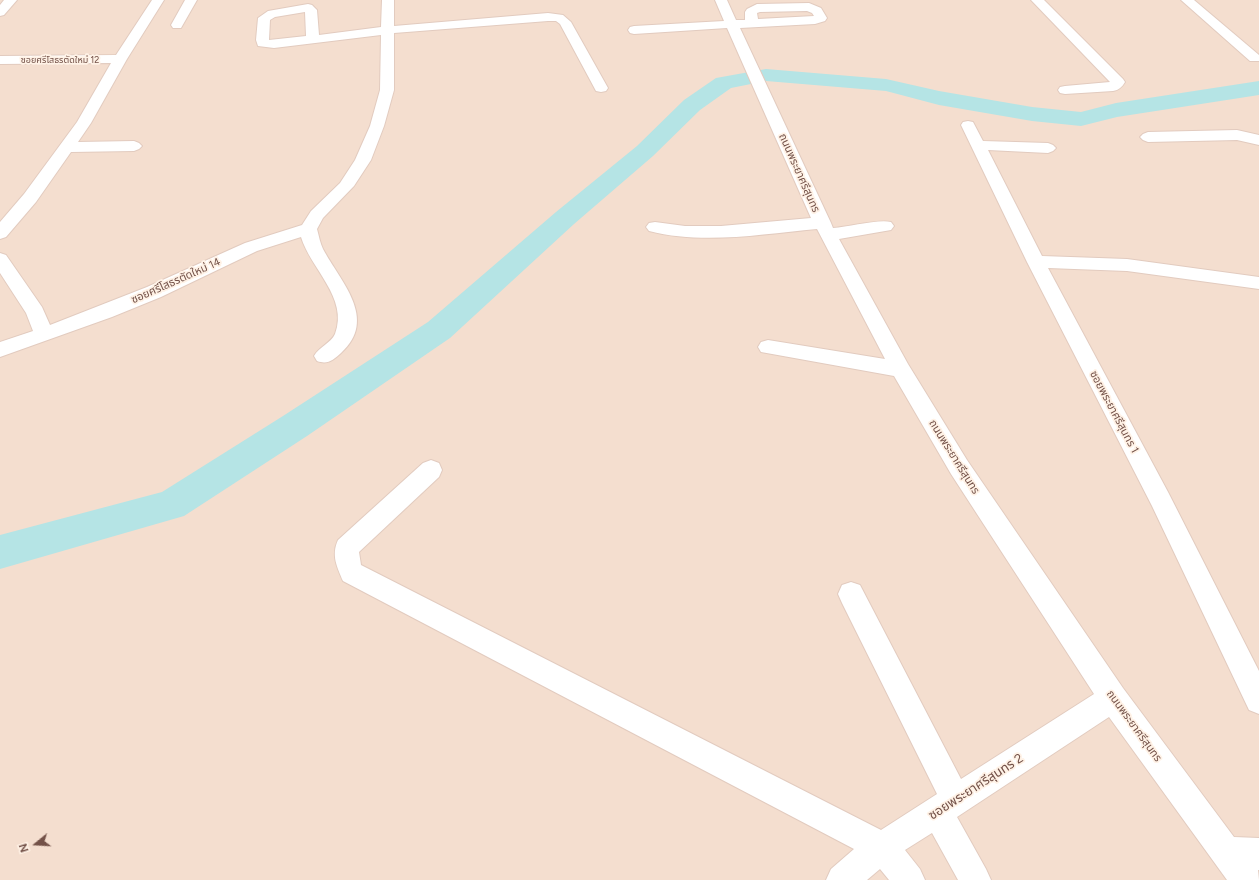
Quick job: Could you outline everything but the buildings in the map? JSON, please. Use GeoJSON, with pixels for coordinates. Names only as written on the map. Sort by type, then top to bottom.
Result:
{"type":"FeatureCollection","features":[{"type":"Feature","properties":{"kind":"street"},"geometry":{"type":"LineString","coordinates":[[0,12],[11,0]]}},
{"type":"Feature","properties":{"kind":"street"},"geometry":{"type":"LineString","coordinates":[[0,233],[30,198],[84,123],[120,59],[158,0]]}},
{"type":"Feature","properties":{"kind":"street"},"geometry":{"type":"LineString","coordinates":[[177,25],[191,0]]}},
{"type":"Feature","properties":{"kind":"street"},"geometry":{"type":"LineString","coordinates":[[324,356],[343,338],[348,318],[341,290],[315,251],[308,229],[317,215],[346,186],[362,160],[377,126],[387,90],[388,0]]}},
{"type":"Feature","properties":{"kind":"street","name":"ถนนพระยาศรีสุนทร"},"geometry":{"type":"LineString","coordinates":[[721,0],[750,67],[825,228],[901,369],[959,467],[1113,698],[1246,880]]}},
{"type":"Feature","properties":{"kind":"street"},"geometry":{"type":"LineString","coordinates":[[1037,0],[1118,82],[1113,87],[1065,90]]}},
{"type":"Feature","properties":{"kind":"street"},"geometry":{"type":"LineString","coordinates":[[1187,0],[1254,58]]}},
{"type":"Feature","properties":{"kind":"street"},"geometry":{"type":"LineString","coordinates":[[634,30],[815,20],[821,18],[817,12],[809,7],[757,8],[751,12],[752,23]]}},
{"type":"Feature","properties":{"kind":"street"},"geometry":{"type":"LineString","coordinates":[[313,39],[388,30],[548,17],[559,18],[565,22],[601,88]]}},
{"type":"Feature","properties":{"kind":"street","name":"ซอยศรีโสธรตัดใหม่ 12"},"geometry":{"type":"LineString","coordinates":[[0,60],[120,59]]}},
{"type":"Feature","properties":{"kind":"street","name":"ซอยพระยาศรีสุนทร 1"},"geometry":{"type":"LineString","coordinates":[[968,125],[980,145],[1036,262],[1160,499],[1259,700]]}},
{"type":"Feature","properties":{"kind":"street"},"geometry":{"type":"LineString","coordinates":[[1148,137],[1237,135],[1259,140]]}},
{"type":"Feature","properties":{"kind":"street"},"geometry":{"type":"LineString","coordinates":[[980,145],[1048,148]]}},
{"type":"Feature","properties":{"kind":"street"},"geometry":{"type":"LineString","coordinates":[[67,148],[134,146]]}},
{"type":"Feature","properties":{"kind":"street"},"geometry":{"type":"LineString","coordinates":[[655,227],[685,232],[825,228],[848,233],[885,226]]}},
{"type":"Feature","properties":{"kind":"street","name":"ซอยศรีโสธรตัดใหม่ 14"},"geometry":{"type":"LineString","coordinates":[[0,350],[44,335],[154,292],[251,247],[308,229]]}},
{"type":"Feature","properties":{"kind":"street"},"geometry":{"type":"LineString","coordinates":[[0,259],[35,312],[44,335]]}},
{"type":"Feature","properties":{"kind":"street"},"geometry":{"type":"LineString","coordinates":[[1036,262],[1127,265],[1259,283]]}},
{"type":"Feature","properties":{"kind":"street"},"geometry":{"type":"LineString","coordinates":[[768,347],[901,369]]}},
{"type":"Feature","properties":{"kind":"street"},"geometry":{"type":"LineString","coordinates":[[431,470],[347,548],[347,561],[352,573],[882,847],[909,880]]}},
{"type":"Feature","properties":{"kind":"street"},"geometry":{"type":"LineString","coordinates":[[851,594],[946,806],[975,880]]}},
{"type":"Feature","properties":{"kind":"street","name":"ซอยพระยาศรีสุนทร 2"},"geometry":{"type":"LineString","coordinates":[[842,880],[882,847],[1113,698]]}},
{"type":"Feature","properties":{"kind":"street"},"geometry":{"type":"LineString","coordinates":[[1225,852],[1259,854]]}},
{"type":"Feature","properties":{"kind":"shaded area"},"geometry":{"type":"Polygon","coordinates":[[[0,0],[1259,0],[1259,880],[0,880],[0,0]]]}},
{"type":"Feature","properties":{"kind":"waterway"},"geometry":{"type":"LineString","coordinates":[[0,552],[171,505],[295,426],[439,330],[565,218],[645,151],[692,105],[724,83],[766,75],[886,85],[939,98],[1032,114],[1081,119],[1116,110],[1259,88]]}}]}
